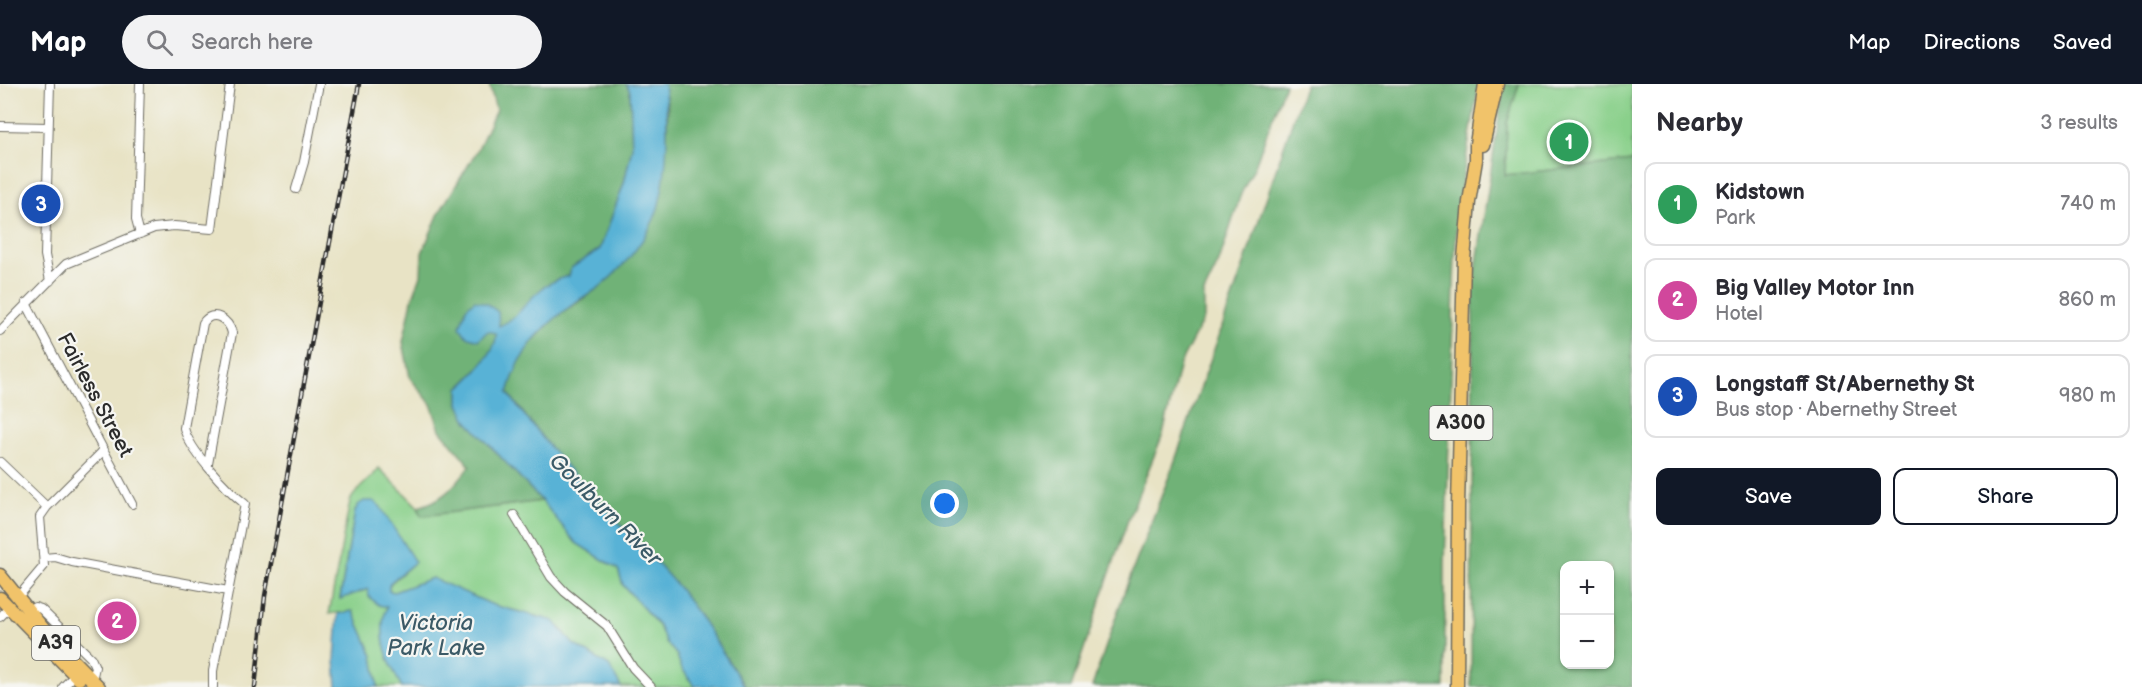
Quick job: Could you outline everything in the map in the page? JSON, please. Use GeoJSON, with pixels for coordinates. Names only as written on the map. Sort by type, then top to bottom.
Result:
{"type":"FeatureCollection","features":[{"type":"Feature","properties":{"kind":"highway","name":"A300"},"geometry":{"type":"LineString","coordinates":[[1483,129],[1485,84]]}},
{"type":"Feature","properties":{"kind":"highway","name":"A300"},"geometry":{"type":"LineString","coordinates":[[1457,687],[1458,506],[1464,259],[1469,202],[1476,160],[1497,84]]}},
{"type":"Feature","properties":{"kind":"highway","name":"A39"},"geometry":{"type":"LineString","coordinates":[[0,575],[93,685]]}},
{"type":"Feature","properties":{"kind":"highway"},"geometry":{"type":"LineString","coordinates":[[5,612],[18,597]]}},
{"type":"Feature","properties":{"kind":"highway","name":"A39"},"geometry":{"type":"LineString","coordinates":[[0,598],[5,612],[75,675],[93,685]]}},
{"type":"Feature","properties":{"kind":"street"},"geometry":{"type":"LineString","coordinates":[[50,84],[45,255],[50,280]]}},
{"type":"Feature","properties":{"kind":"street"},"geometry":{"type":"LineString","coordinates":[[140,84],[136,219],[141,234]]}},
{"type":"Feature","properties":{"kind":"street"},"geometry":{"type":"LineString","coordinates":[[0,331],[66,264],[154,228],[174,226],[212,229],[230,84]]}},
{"type":"Feature","properties":{"kind":"street"},"geometry":{"type":"LineString","coordinates":[[296,189],[304,162],[319,84]]}},
{"type":"Feature","properties":{"kind":"street"},"geometry":{"type":"LineString","coordinates":[[0,126],[48,127]]}},
{"type":"Feature","properties":{"kind":"street","name":"Fairless Street"},"geometry":{"type":"LineString","coordinates":[[26,303],[132,504]]}},
{"type":"Feature","properties":{"kind":"street"},"geometry":{"type":"LineString","coordinates":[[208,465],[232,333],[231,327],[220,316],[209,316],[203,322],[184,428],[187,439],[198,456],[245,504],[213,671],[213,687]]}},
{"type":"Feature","properties":{"kind":"street"},"geometry":{"type":"LineString","coordinates":[[18,597],[41,571],[44,561],[40,517],[47,507],[104,450]]}},
{"type":"Feature","properties":{"kind":"street"},"geometry":{"type":"LineString","coordinates":[[0,462],[47,507]]}},
{"type":"Feature","properties":{"kind":"street"},"geometry":{"type":"LineString","coordinates":[[514,515],[551,577],[565,592],[607,626],[627,659],[651,687]]}},
{"type":"Feature","properties":{"kind":"street"},"geometry":{"type":"LineString","coordinates":[[44,561],[55,558],[228,591]]}},
{"type":"Feature","properties":{"kind":"street"},"geometry":{"type":"LineString","coordinates":[[28,610],[35,607],[42,609],[87,654],[94,664],[93,685]]}},
{"type":"Feature","properties":{"kind":"street"},"geometry":{"type":"LineString","coordinates":[[70,658],[87,654]]}},
{"type":"Feature","properties":{"kind":"street"},"geometry":{"type":"LineString","coordinates":[[63,687],[75,675]]}},
{"type":"Feature","properties":{"kind":"green space"},"geometry":{"type":"Polygon","coordinates":[[[489,84],[626,84],[630,91],[632,148],[624,183],[600,249],[571,268],[569,276],[544,287],[510,321],[488,331],[496,333],[496,340],[489,355],[459,388],[459,404],[468,422],[542,501],[422,516],[418,507],[435,501],[453,486],[470,466],[440,430],[431,404],[410,378],[403,342],[412,300],[421,275],[422,253],[439,213],[477,151],[496,110],[489,84]]]}},
{"type":"Feature","properties":{"kind":"green space"},"geometry":{"type":"Polygon","coordinates":[[[664,84],[1285,84],[1254,168],[1241,194],[1219,262],[1204,293],[1204,318],[1180,364],[1163,434],[1128,520],[1071,687],[745,687],[696,611],[665,572],[564,466],[508,393],[515,367],[527,347],[553,320],[601,286],[658,208],[665,160],[668,109],[664,84]]]}},
{"type":"Feature","properties":{"kind":"green space"},"geometry":{"type":"Polygon","coordinates":[[[1305,84],[1479,84],[1458,205],[1455,255],[1445,564],[1445,687],[1092,687],[1125,590],[1173,466],[1305,84]]]}},
{"type":"Feature","properties":{"kind":"green space"},"geometry":{"type":"Polygon","coordinates":[[[1504,84],[1519,84],[1507,123],[1505,175],[1632,161],[1632,687],[1471,687],[1473,289],[1504,84]]]}},
{"type":"Feature","properties":{"kind":"green space"},"geometry":{"type":"Polygon","coordinates":[[[1519,84],[1632,84],[1632,161],[1505,175],[1507,123],[1519,84]]]}},
{"type":"Feature","properties":{"kind":"green space"},"geometry":{"type":"Polygon","coordinates":[[[379,468],[418,507],[422,516],[542,501],[576,543],[618,569],[623,585],[659,626],[666,642],[677,655],[681,667],[695,687],[621,687],[609,666],[573,644],[561,628],[544,618],[493,605],[432,578],[394,592],[390,591],[388,588],[391,583],[415,562],[355,511],[340,598],[369,589],[388,607],[384,617],[383,638],[388,658],[402,687],[378,687],[373,656],[353,611],[329,614],[350,501],[379,468]]]}},
{"type":"Feature","properties":{"kind":"water","name":"Goulburn River"},"geometry":{"type":"Polygon","coordinates":[[[626,84],[664,84],[667,114],[666,163],[654,219],[635,250],[619,269],[543,329],[519,363],[508,393],[563,463],[676,584],[697,612],[745,687],[694,686],[681,667],[677,655],[666,642],[659,626],[623,585],[618,569],[576,543],[542,501],[468,422],[459,404],[459,388],[483,363],[496,340],[496,333],[488,331],[478,340],[466,336],[460,327],[466,308],[475,300],[487,304],[498,312],[499,326],[506,323],[542,288],[569,276],[571,268],[600,249],[624,183],[632,148],[630,91],[626,84]]]}},
{"type":"Feature","properties":{"kind":"water","name":"Victoria Park Lake"},"geometry":{"type":"Polygon","coordinates":[[[364,501],[373,501],[380,506],[415,562],[391,582],[389,591],[394,592],[432,578],[493,605],[554,621],[573,644],[609,666],[621,687],[402,687],[388,658],[383,638],[387,607],[379,605],[369,597],[368,589],[340,599],[355,511],[364,501]]]}},
{"type":"Feature","properties":{"kind":"water"},"geometry":{"type":"Polygon","coordinates":[[[353,611],[373,656],[378,687],[337,687],[335,660],[338,614],[353,611]]]}},
{"type":"Feature","properties":{"kind":"railway"},"geometry":{"type":"LineString","coordinates":[[255,687],[265,596],[359,84]]}},
{"type":"Feature","properties":{"kind":"place","name":"Kidstown"},"geometry":{"type":"Point","coordinates":[1569,142]}},
{"type":"Feature","properties":{"kind":"place","name":"Longstaff St/Abernethy St"},"geometry":{"type":"Point","coordinates":[41,204]}},
{"type":"Feature","properties":{"kind":"place","name":"Big Valley Motor Inn"},"geometry":{"type":"Point","coordinates":[117,621]}}]}
